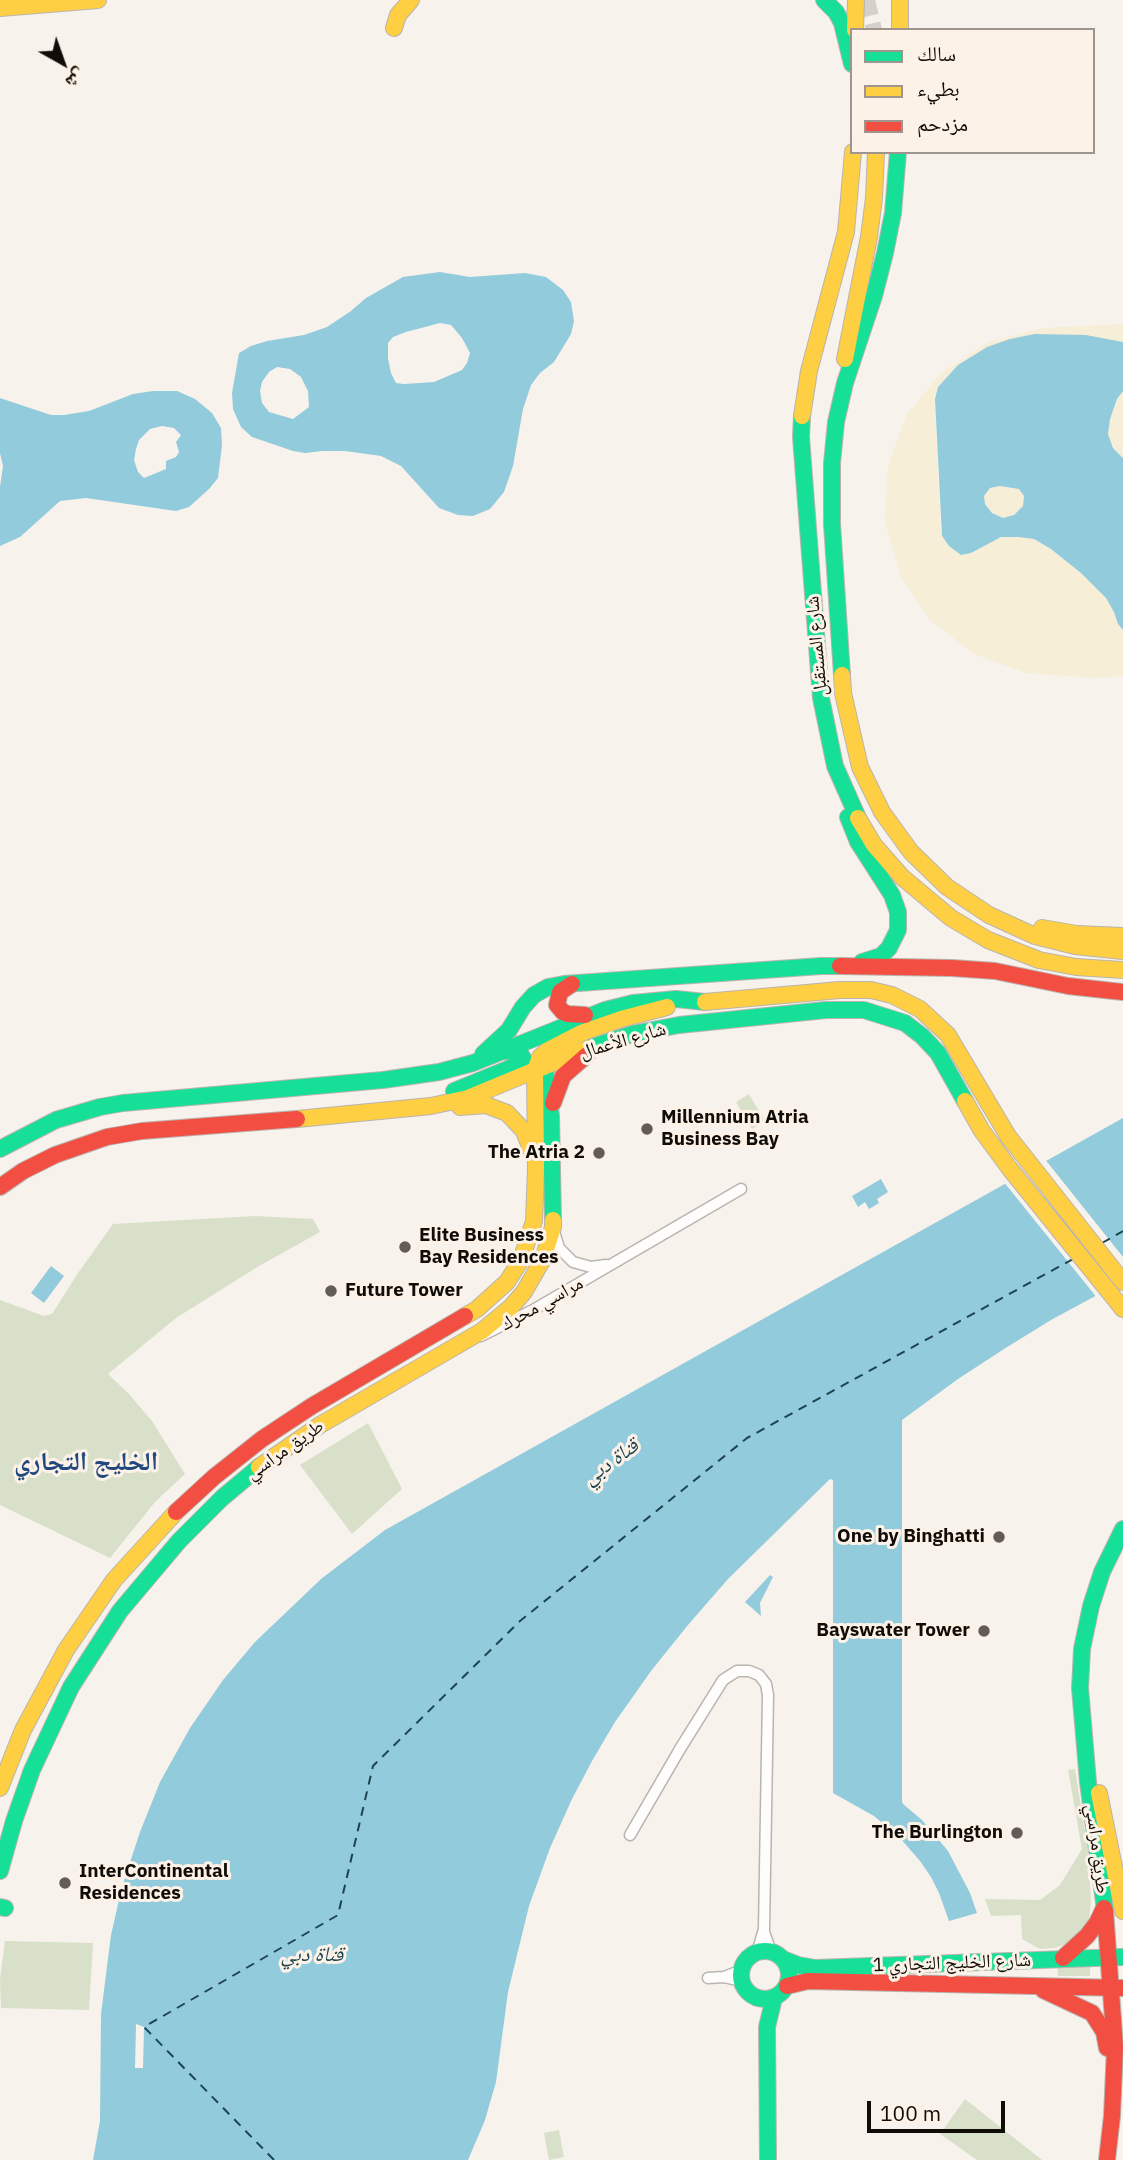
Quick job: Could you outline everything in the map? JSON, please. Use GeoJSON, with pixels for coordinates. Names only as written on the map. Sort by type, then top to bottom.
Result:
{"type":"FeatureCollection","features":[{"type":"Feature","properties":{"kind":"street"},"geometry":{"type":"LineString","coordinates":[[0,8],[98,0]]}},
{"type":"Feature","properties":{"kind":"street"},"geometry":{"type":"LineString","coordinates":[[394,28],[398,15],[411,0]]}},
{"type":"Feature","properties":{"kind":"street"},"geometry":{"type":"LineString","coordinates":[[824,0],[842,23],[850,56]]}},
{"type":"Feature","properties":{"kind":"street"},"geometry":{"type":"LineString","coordinates":[[855,28],[856,0]]}},
{"type":"Feature","properties":{"kind":"street"},"geometry":{"type":"LineString","coordinates":[[897,0],[900,24]]}},
{"type":"Feature","properties":{"kind":"street"},"geometry":{"type":"LineString","coordinates":[[900,24],[906,0]]}},
{"type":"Feature","properties":{"kind":"street","name":"شارع المستقبل"},"geometry":{"type":"LineString","coordinates":[[853,154],[846,232],[809,372],[802,415],[821,698],[828,744],[842,788],[874,845],[902,877],[934,906],[988,940],[1023,954],[1055,964],[1123,970]]}},
{"type":"Feature","properties":{"kind":"street"},"geometry":{"type":"LineString","coordinates":[[845,383],[847,348],[872,218],[876,154]]}},
{"type":"Feature","properties":{"kind":"street","name":"شارع المستقبل"},"geometry":{"type":"LineString","coordinates":[[898,154],[886,253],[845,383],[834,442],[831,504],[844,693],[853,743],[870,790],[896,833],[929,871],[968,902],[1035,936],[1075,946],[1123,951]]}},
{"type":"Feature","properties":{"kind":"street"},"geometry":{"type":"LineString","coordinates":[[842,788],[853,832],[892,895],[898,912],[895,939],[881,956],[844,967]]}},
{"type":"Feature","properties":{"kind":"street"},"geometry":{"type":"LineString","coordinates":[[968,902],[1045,929],[1077,934],[1123,936]]}},
{"type":"Feature","properties":{"kind":"street"},"geometry":{"type":"LineString","coordinates":[[1055,964],[1067,972],[1081,976],[1123,981]]}},
{"type":"Feature","properties":{"kind":"street"},"geometry":{"type":"LineString","coordinates":[[458,1068],[486,1052],[502,1038],[534,995],[556,985],[769,968],[844,967],[982,970],[1068,986],[1123,992]]}},
{"type":"Feature","properties":{"kind":"street"},"geometry":{"type":"LineString","coordinates":[[572,984],[558,996],[560,1009],[568,1014],[591,1015]]}},
{"type":"Feature","properties":{"kind":"street","name":"شارع الأعمال"},"geometry":{"type":"LineString","coordinates":[[0,1149],[34,1129],[56,1120],[111,1105],[383,1080],[458,1068],[618,1006],[647,1001],[676,999],[704,1002],[840,990],[882,992],[903,1000],[931,1018],[955,1045],[1008,1136],[1123,1282]]}},
{"type":"Feature","properties":{"kind":"street"},"geometry":{"type":"LineString","coordinates":[[525,1043],[540,1065],[548,1050],[601,1026],[652,1011],[704,1002]]}},
{"type":"Feature","properties":{"kind":"street","name":"شارع الأعمال"},"geometry":{"type":"LineString","coordinates":[[0,1187],[23,1171],[55,1155],[107,1137],[142,1131],[362,1114],[456,1101],[540,1065],[614,1039],[679,1025],[827,1010],[864,1010],[905,1023],[922,1036],[938,1054],[982,1131],[1123,1309]]}},
{"type":"Feature","properties":{"kind":"street"},"geometry":{"type":"LineString","coordinates":[[551,1116],[556,1092],[569,1070],[581,1058],[614,1039]]}},
{"type":"Feature","properties":{"kind":"street"},"geometry":{"type":"LineString","coordinates":[[308,1118],[358,1104],[428,1097],[452,1091],[520,1064],[523,1058],[519,1052],[502,1051]]}},
{"type":"Feature","properties":{"kind":"street","name":"طريق مراسي"},"geometry":{"type":"LineString","coordinates":[[0,1871],[21,1798],[43,1742],[71,1687],[105,1644],[127,1603],[159,1564],[222,1498],[294,1441],[404,1383],[498,1320],[524,1292],[542,1259],[553,1227],[551,1116],[540,1065]]}},
{"type":"Feature","properties":{"kind":"street","name":"طريق مراسي"},"geometry":{"type":"LineString","coordinates":[[0,1788],[37,1701],[82,1624],[129,1563],[176,1512],[262,1439],[312,1406],[477,1309],[507,1282],[521,1260],[531,1234],[535,1208],[540,1065]]}},
{"type":"Feature","properties":{"kind":"street"},"geometry":{"type":"LineString","coordinates":[[362,1114],[423,1113],[478,1104],[493,1106],[508,1113],[524,1131],[536,1168]]}},
{"type":"Feature","properties":{"kind":"street","name":"مراسي محرك"},"geometry":{"type":"LineString","coordinates":[[466,1341],[506,1325],[741,1189]]}},
{"type":"Feature","properties":{"kind":"street","name":"مراسي محرك"},"geometry":{"type":"LineString","coordinates":[[553,1227],[559,1248],[573,1262],[591,1267],[615,1263]]}},
{"type":"Feature","properties":{"kind":"street"},"geometry":{"type":"LineString","coordinates":[[1085,1747],[1080,1688],[1085,1629],[1102,1572],[1123,1529]]}},
{"type":"Feature","properties":{"kind":"street"},"geometry":{"type":"LineString","coordinates":[[630,1835],[723,1680],[737,1671],[759,1675],[766,1684],[768,1696],[764,1930],[770,1955],[789,1975],[786,1986],[766,1998]]}},
{"type":"Feature","properties":{"kind":"street","name":"طريق مراسي"},"geometry":{"type":"LineString","coordinates":[[1085,1747],[1096,1780],[1122,1903]]}},
{"type":"Feature","properties":{"kind":"street","name":"طريق مراسي"},"geometry":{"type":"LineString","coordinates":[[1085,1747],[1104,1908],[1116,1957],[1114,2091],[1107,2160]]}},
{"type":"Feature","properties":{"kind":"street"},"geometry":{"type":"LineString","coordinates":[[1063,1958],[1092,1930],[1104,1908]]}},
{"type":"Feature","properties":{"kind":"street"},"geometry":{"type":"LineString","coordinates":[[766,1998],[747,1991],[742,1975],[747,1959],[770,1955]]}},
{"type":"Feature","properties":{"kind":"street","name":"شارع الخليج التجاري 1"},"geometry":{"type":"LineString","coordinates":[[770,1955],[815,1968],[1116,1957]]}},
{"type":"Feature","properties":{"kind":"street"},"geometry":{"type":"LineString","coordinates":[[708,1978],[742,1975]]}},
{"type":"Feature","properties":{"kind":"street","name":"شارع الخليج التجاري 1"},"geometry":{"type":"LineString","coordinates":[[786,1986],[808,1980],[1117,1988]]}},
{"type":"Feature","properties":{"kind":"street"},"geometry":{"type":"LineString","coordinates":[[1034,1987],[1078,2005],[1098,2020],[1107,2045],[1107,2079],[1114,2091]]}},
{"type":"Feature","properties":{"kind":"street"},"geometry":{"type":"LineString","coordinates":[[766,1998],[768,2160]]}},
{"type":"Feature","properties":{"kind":"green space"},"geometry":{"type":"Polygon","coordinates":[[[749,1094],[765,1121],[752,1129],[736,1102],[749,1094]]]}},
{"type":"Feature","properties":{"kind":"green space"},"geometry":{"type":"Polygon","coordinates":[[[255,1216],[313,1219],[320,1232],[176,1318],[108,1374],[152,1421],[185,1474],[155,1502],[110,1558],[0,1505],[0,1300],[44,1316],[52,1314],[113,1224],[255,1216]]]}},
{"type":"Feature","properties":{"kind":"green space"},"geometry":{"type":"Polygon","coordinates":[[[368,1423],[402,1489],[352,1534],[300,1465],[368,1423]]]}},
{"type":"Feature","properties":{"kind":"green space"},"geometry":{"type":"Polygon","coordinates":[[[1075,1769],[1088,1850],[1091,1901],[1089,1920],[1074,1941],[1055,1948],[1040,1949],[1022,1939],[1021,1915],[991,1916],[985,1899],[1040,1900],[1060,1885],[1082,1849],[1068,1770],[1075,1769]]]}},
{"type":"Feature","properties":{"kind":"green space"},"geometry":{"type":"Polygon","coordinates":[[[5,1941],[93,1943],[89,2010],[1,2008],[0,1979],[5,1941]]]}},
{"type":"Feature","properties":{"kind":"green space"},"geometry":{"type":"Polygon","coordinates":[[[1090,1963],[1090,1976],[1058,1976],[1057,1964],[1090,1963]]]}},
{"type":"Feature","properties":{"kind":"green space"},"geometry":{"type":"Polygon","coordinates":[[[965,2099],[1042,2160],[977,2160],[940,2134],[965,2099]]]}},
{"type":"Feature","properties":{"kind":"green space"},"geometry":{"type":"Polygon","coordinates":[[[559,2130],[564,2157],[549,2160],[544,2133],[559,2130]]]}},
{"type":"Feature","properties":{"kind":"sand"},"geometry":{"type":"Polygon","coordinates":[[[1123,324],[1123,342],[1086,335],[987,347],[958,365],[938,387],[935,399],[940,522],[942,536],[949,546],[961,555],[971,553],[1001,537],[1034,539],[1081,573],[1106,598],[1123,630],[1123,676],[1094,678],[1026,673],[974,654],[931,621],[900,575],[885,522],[888,466],[907,414],[942,372],[989,342],[1043,328],[1123,324]]]}},
{"type":"Feature","properties":{"kind":"sand"},"geometry":{"type":"Polygon","coordinates":[[[1123,391],[1123,458],[1114,448],[1108,434],[1110,419],[1123,391]]]}},
{"type":"Feature","properties":{"kind":"sand"},"geometry":{"type":"Polygon","coordinates":[[[1000,486],[1019,489],[1024,496],[1023,506],[1014,515],[1003,518],[992,513],[985,504],[984,496],[990,488],[1000,486]]]}},
{"type":"Feature","properties":{"kind":"water"},"geometry":{"type":"Polygon","coordinates":[[[440,272],[470,277],[525,273],[546,277],[563,290],[571,302],[574,321],[571,334],[554,362],[540,373],[531,385],[523,409],[513,466],[504,492],[490,509],[473,516],[458,515],[439,508],[401,466],[381,456],[345,451],[305,453],[252,437],[241,427],[233,409],[232,393],[239,353],[267,341],[304,335],[327,327],[366,298],[403,277],[440,272]],[[440,323],[393,337],[388,343],[388,359],[396,383],[434,382],[462,370],[470,353],[451,325],[440,323]],[[277,367],[269,372],[262,382],[262,403],[269,412],[293,419],[309,407],[308,391],[301,377],[290,369],[277,367]]]}},
{"type":"Feature","properties":{"kind":"water"},"geometry":{"type":"Polygon","coordinates":[[[1035,334],[1086,335],[1123,342],[1123,391],[1110,419],[1108,434],[1113,448],[1123,458],[1123,630],[1106,598],[1081,573],[1034,539],[1001,537],[971,553],[961,555],[949,546],[942,536],[935,399],[938,387],[958,365],[987,347],[1035,334]],[[1000,486],[990,488],[984,496],[985,504],[992,513],[1003,518],[1014,515],[1023,506],[1024,496],[1019,489],[1000,486]]]}},
{"type":"Feature","properties":{"kind":"water"},"geometry":{"type":"Polygon","coordinates":[[[177,391],[195,399],[212,413],[221,428],[222,445],[218,478],[209,489],[189,507],[176,511],[86,498],[60,501],[20,537],[0,546],[0,487],[3,466],[0,453],[0,398],[51,415],[64,415],[89,411],[133,394],[177,391]],[[162,426],[150,429],[139,440],[134,460],[138,472],[144,478],[166,469],[166,461],[176,457],[179,452],[176,442],[181,435],[174,428],[162,426]]]}},
{"type":"Feature","properties":{"kind":"water","name":"قناة دبي"},"geometry":{"type":"Polygon","coordinates":[[[1123,1118],[1123,1281],[1004,1349],[902,1420],[902,1801],[948,1851],[970,1893],[977,1913],[949,1921],[931,1877],[900,1838],[874,1816],[833,1793],[833,1480],[830,1479],[728,1579],[688,1625],[615,1722],[592,1761],[550,1848],[529,1906],[508,1992],[496,2082],[485,2120],[468,2160],[93,2160],[100,2121],[101,2014],[111,1935],[122,1887],[160,1782],[190,1728],[223,1680],[255,1642],[321,1579],[385,1530],[1123,1118]]]}},
{"type":"Feature","properties":{"kind":"water"},"geometry":{"type":"Polygon","coordinates":[[[881,1179],[888,1192],[877,1199],[879,1203],[869,1209],[865,1202],[858,1207],[852,1196],[881,1179]]]}},
{"type":"Feature","properties":{"kind":"water"},"geometry":{"type":"Polygon","coordinates":[[[51,1266],[64,1276],[44,1303],[31,1293],[51,1266]]]}},
{"type":"Feature","properties":{"kind":"water"},"geometry":{"type":"Polygon","coordinates":[[[770,1575],[773,1577],[760,1603],[761,1616],[745,1602],[770,1575]]]}},
{"type":"Feature","properties":{"kind":"pier"},"geometry":{"type":"Polygon","coordinates":[[[1044,1158],[1123,1257],[1123,1285],[1098,1299],[1003,1181],[1044,1158]]]}},
{"type":"Feature","properties":{"kind":"pier"},"geometry":{"type":"Polygon","coordinates":[[[136,2024],[144,2027],[143,2068],[135,2068],[136,2024]]]}},
{"type":"Feature","properties":{"kind":"ferry route"},"geometry":{"type":"LineString","coordinates":[[1102,1243],[1123,1231]]}},
{"type":"Feature","properties":{"kind":"ferry route"},"geometry":{"type":"LineString","coordinates":[[274,2160],[144,2027],[338,1915],[373,1766],[520,1621],[747,1438],[1073,1259]]}},
{"type":"Feature","properties":{"kind":"tunnel"},"geometry":{"type":"LineString","coordinates":[[867,0],[874,28]]}},
{"type":"Feature","properties":{"kind":"traffic: fast"},"geometry":{"type":"LineString","coordinates":[[824,0],[842,23],[850,56]]}},
{"type":"Feature","properties":{"kind":"traffic: fast"},"geometry":{"type":"LineString","coordinates":[[842,675],[832,524],[832,463],[836,422],[845,383],[874,296],[885,253],[893,213],[898,154]]}},
{"type":"Feature","properties":{"kind":"traffic: fast"},"geometry":{"type":"LineString","coordinates":[[802,416],[801,437],[821,698],[835,766],[858,818]]}},
{"type":"Feature","properties":{"kind":"traffic: fast"},"geometry":{"type":"LineString","coordinates":[[848,817],[858,842],[892,895],[898,912],[898,930],[889,948],[881,956],[862,962]]}},
{"type":"Feature","properties":{"kind":"traffic: fast"},"geometry":{"type":"LineString","coordinates":[[483,1054],[509,1030],[534,995],[548,987],[840,966]]}},
{"type":"Feature","properties":{"kind":"traffic: fast"},"geometry":{"type":"LineString","coordinates":[[0,1149],[56,1120],[100,1107],[383,1080],[439,1072],[473,1063],[605,1010],[633,1003],[676,999],[705,1002]]}},
{"type":"Feature","properties":{"kind":"traffic: fast"},"geometry":{"type":"LineString","coordinates":[[589,1048],[632,1034],[679,1025],[826,1010],[864,1010],[905,1023],[922,1036],[938,1053],[965,1101]]}},
{"type":"Feature","properties":{"kind":"traffic: fast"},"geometry":{"type":"LineString","coordinates":[[454,1091],[520,1064],[523,1058],[519,1052],[505,1051]]}},
{"type":"Feature","properties":{"kind":"traffic: fast"},"geometry":{"type":"LineString","coordinates":[[542,1060],[551,1116],[553,1220]]}},
{"type":"Feature","properties":{"kind":"traffic: fast"},"geometry":{"type":"LineString","coordinates":[[0,1871],[32,1770],[71,1687],[120,1611],[179,1541],[222,1498],[259,1467]]}},
{"type":"Feature","properties":{"kind":"traffic: fast"},"geometry":{"type":"LineString","coordinates":[[1105,1910],[1088,1782],[1080,1688],[1082,1649],[1091,1606],[1102,1572],[1123,1529]]}},
{"type":"Feature","properties":{"kind":"traffic: fast"},"geometry":{"type":"LineString","coordinates":[[0,1907],[5,1908]]}},
{"type":"Feature","properties":{"kind":"traffic: fast"},"geometry":{"type":"LineString","coordinates":[[765,1951],[782,1958],[789,1975],[782,1992],[765,1999],[748,1992],[741,1975],[748,1958],[765,1951]]}},
{"type":"Feature","properties":{"kind":"traffic: fast"},"geometry":{"type":"LineString","coordinates":[[783,1959],[815,1968],[1123,1957]]}},
{"type":"Feature","properties":{"kind":"traffic: fast"},"geometry":{"type":"LineString","coordinates":[[768,2160],[767,2027],[774,1998]]}},
{"type":"Feature","properties":{"kind":"traffic: slow"},"geometry":{"type":"LineString","coordinates":[[0,8],[98,0]]}},
{"type":"Feature","properties":{"kind":"traffic: slow"},"geometry":{"type":"LineString","coordinates":[[394,28],[398,15],[411,0]]}},
{"type":"Feature","properties":{"kind":"traffic: slow"},"geometry":{"type":"LineString","coordinates":[[855,28],[856,0]]}},
{"type":"Feature","properties":{"kind":"traffic: slow"},"geometry":{"type":"LineString","coordinates":[[900,0],[900,28]]}},
{"type":"Feature","properties":{"kind":"traffic: slow"},"geometry":{"type":"LineString","coordinates":[[802,416],[809,371],[846,232],[853,154]]}},
{"type":"Feature","properties":{"kind":"traffic: slow"},"geometry":{"type":"LineString","coordinates":[[845,359],[869,237],[876,154]]}},
{"type":"Feature","properties":{"kind":"traffic: slow"},"geometry":{"type":"LineString","coordinates":[[842,675],[843,693],[860,767],[882,812],[911,852],[947,887],[989,915],[1035,936],[1075,946],[1123,951]]}},
{"type":"Feature","properties":{"kind":"traffic: slow"},"geometry":{"type":"LineString","coordinates":[[858,818],[874,845],[902,877],[951,918],[988,940],[1039,960],[1076,967],[1123,970]]}},
{"type":"Feature","properties":{"kind":"traffic: slow"},"geometry":{"type":"LineString","coordinates":[[1042,928],[1077,934],[1123,936]]}},
{"type":"Feature","properties":{"kind":"traffic: slow"},"geometry":{"type":"LineString","coordinates":[[705,1002],[840,990],[871,990],[892,995],[920,1009],[948,1035],[1008,1136],[1123,1282]]}},
{"type":"Feature","properties":{"kind":"traffic: slow"},"geometry":{"type":"LineString","coordinates":[[465,1316],[477,1309],[507,1282],[521,1260],[534,1221],[535,1071],[540,1057],[581,1033],[667,1007]]}},
{"type":"Feature","properties":{"kind":"traffic: slow"},"geometry":{"type":"LineString","coordinates":[[297,1119],[431,1106],[468,1098],[589,1048]]}},
{"type":"Feature","properties":{"kind":"traffic: slow"},"geometry":{"type":"LineString","coordinates":[[965,1101],[982,1131],[1010,1169],[1123,1309]]}},
{"type":"Feature","properties":{"kind":"traffic: slow"},"geometry":{"type":"LineString","coordinates":[[460,1107],[486,1105],[507,1113],[524,1131],[532,1152]]}},
{"type":"Feature","properties":{"kind":"traffic: slow"},"geometry":{"type":"LineString","coordinates":[[259,1467],[320,1425],[482,1331],[511,1307],[524,1292],[543,1259],[553,1220]]}},
{"type":"Feature","properties":{"kind":"traffic: slow"},"geometry":{"type":"LineString","coordinates":[[0,1788],[23,1730],[66,1650],[114,1580],[176,1512]]}},
{"type":"Feature","properties":{"kind":"traffic: slow"},"geometry":{"type":"LineString","coordinates":[[1099,1793],[1123,1911]]}},
{"type":"Feature","properties":{"kind":"traffic: jam"},"geometry":{"type":"LineString","coordinates":[[840,966],[995,971],[1068,986],[1123,992]]}},
{"type":"Feature","properties":{"kind":"traffic: jam"},"geometry":{"type":"LineString","coordinates":[[572,984],[560,992],[557,1005],[568,1014],[585,1015]]}},
{"type":"Feature","properties":{"kind":"traffic: jam"},"geometry":{"type":"LineString","coordinates":[[553,1103],[563,1076],[587,1055]]}},
{"type":"Feature","properties":{"kind":"traffic: jam"},"geometry":{"type":"LineString","coordinates":[[0,1187],[23,1171],[55,1155],[107,1137],[142,1131],[297,1119]]}},
{"type":"Feature","properties":{"kind":"traffic: jam"},"geometry":{"type":"LineString","coordinates":[[176,1512],[262,1439],[312,1406],[465,1316]]}},
{"type":"Feature","properties":{"kind":"traffic: jam"},"geometry":{"type":"LineString","coordinates":[[1063,1958],[1087,1936],[1104,1908]]}},
{"type":"Feature","properties":{"kind":"traffic: jam"},"geometry":{"type":"LineString","coordinates":[[1105,1910],[1115,2047],[1107,2160]]}},
{"type":"Feature","properties":{"kind":"traffic: jam"},"geometry":{"type":"LineString","coordinates":[[787,1986],[808,1981],[1123,1988]]}},
{"type":"Feature","properties":{"kind":"traffic: jam"},"geometry":{"type":"LineString","coordinates":[[1043,1990],[1092,2013],[1104,2032],[1107,2048]]}},
{"type":"Feature","properties":{"kind":"place","name":"Millennium Atria Business Bay"},"geometry":{"type":"Point","coordinates":[647,1129]}},
{"type":"Feature","properties":{"kind":"place","name":"The Atria 2"},"geometry":{"type":"Point","coordinates":[599,1153]}},
{"type":"Feature","properties":{"kind":"place","name":"Elite Business Bay Residences"},"geometry":{"type":"Point","coordinates":[405,1247]}},
{"type":"Feature","properties":{"kind":"place","name":"Future Tower"},"geometry":{"type":"Point","coordinates":[331,1291]}},
{"type":"Feature","properties":{"kind":"place","name":"One by Binghatti"},"geometry":{"type":"Point","coordinates":[999,1537]}},
{"type":"Feature","properties":{"kind":"place","name":"Bayswater Tower"},"geometry":{"type":"Point","coordinates":[984,1631]}},
{"type":"Feature","properties":{"kind":"place","name":"The Burlington"},"geometry":{"type":"Point","coordinates":[1017,1833]}},
{"type":"Feature","properties":{"kind":"place","name":"InterContinental Residences"},"geometry":{"type":"Point","coordinates":[65,1883]}},
{"type":"Feature","properties":{"kind":"district","name":"الخليج التجاري"},"geometry":{"type":"Point","coordinates":[86,1462]}}]}
